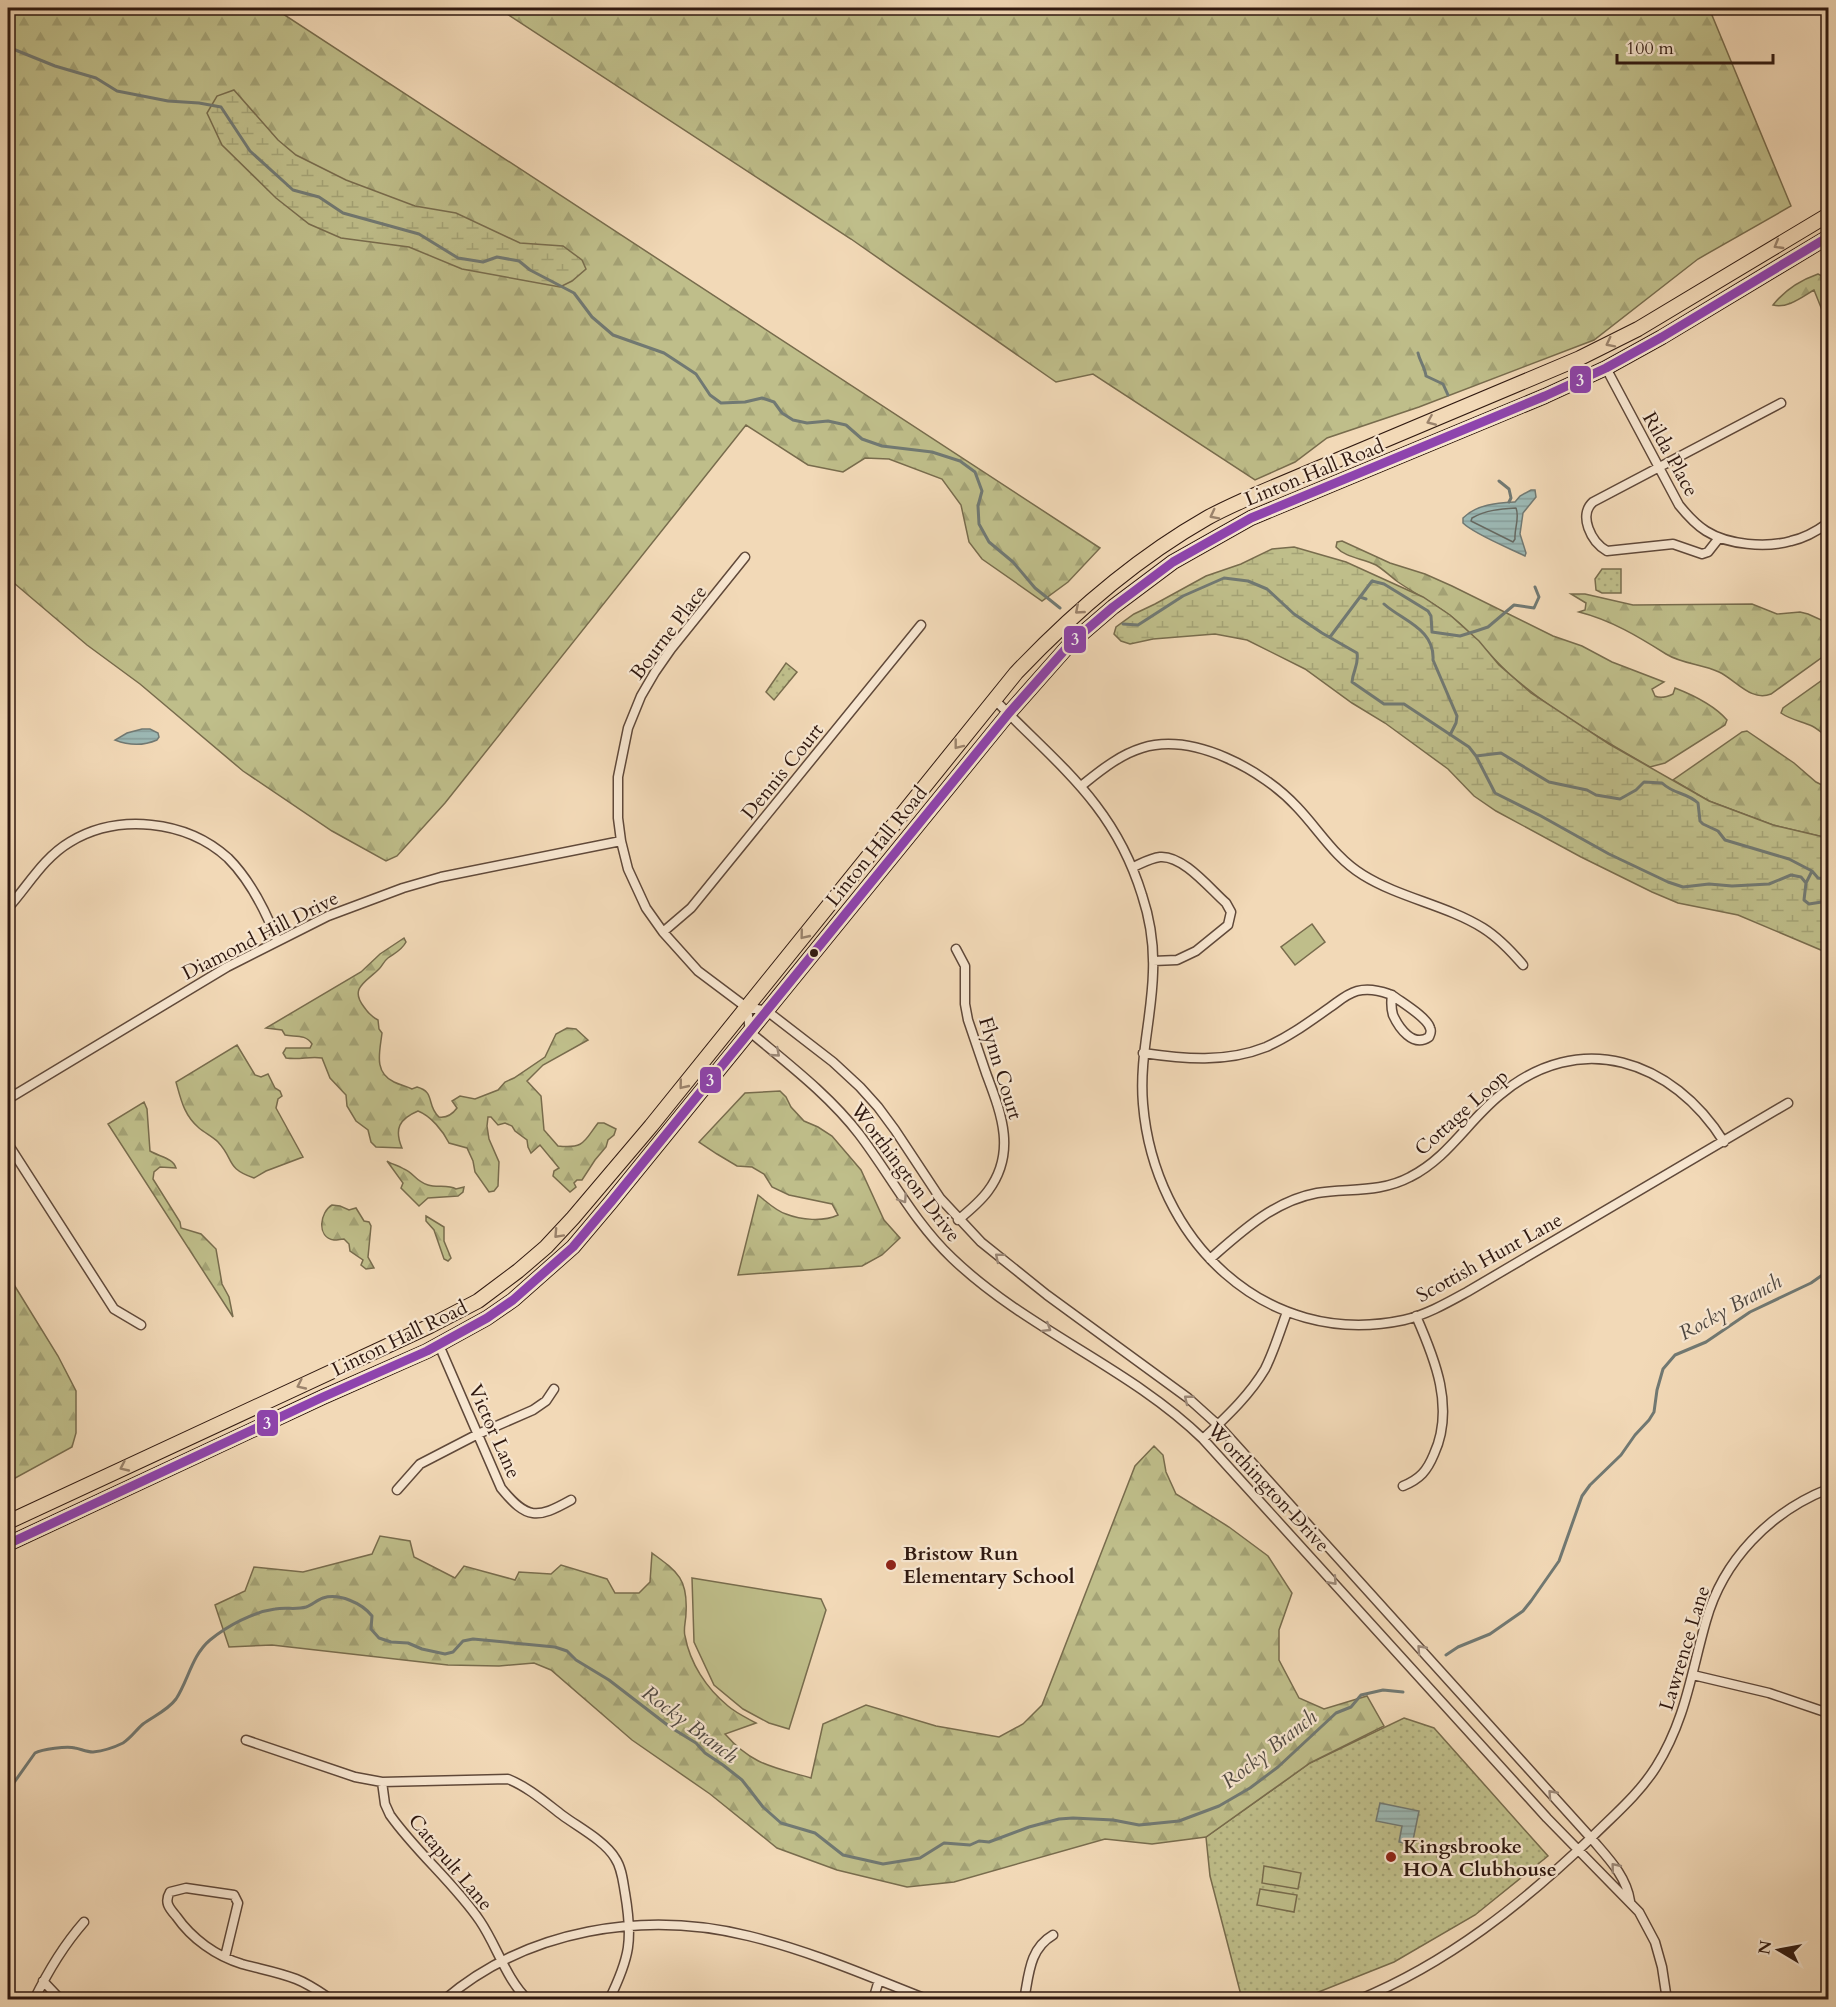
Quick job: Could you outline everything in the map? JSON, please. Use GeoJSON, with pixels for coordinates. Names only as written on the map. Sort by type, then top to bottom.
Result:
{"type":"FeatureCollection","features":[{"type":"Feature","properties":{"kind":"main road","name":"Linton Hall Road"},"geometry":{"type":"LineString","coordinates":[[8,1522],[430,1326],[478,1301],[518,1271],[546,1247],[573,1218],[651,1126],[1030,658],[1095,596],[1156,551],[1208,518],[1257,494],[1580,358],[1638,329],[1828,215]]}},
{"type":"Feature","properties":{"kind":"main road","name":"Linton Hall Road"},"geometry":{"type":"LineString","coordinates":[[8,1544],[439,1345],[513,1300],[573,1247],[1008,714],[1070,644],[1113,607],[1173,562],[1251,518],[1534,401],[1606,368],[1828,237]]}},
{"type":"Feature","properties":{"kind":"street","name":"Rilda Place"},"geometry":{"type":"LineString","coordinates":[[1606,368],[1679,505],[1690,519],[1705,531],[1719,538],[1749,543],[1789,542],[1812,533],[1828,523]]}},
{"type":"Feature","properties":{"kind":"street"},"geometry":{"type":"LineString","coordinates":[[1719,538],[1708,552],[1702,554],[1672,544],[1607,551],[1598,545],[1585,519],[1586,511],[1593,502],[1781,403]]}},
{"type":"Feature","properties":{"kind":"street","name":"Bourne Place"},"geometry":{"type":"LineString","coordinates":[[745,557],[671,649],[637,705],[626,735],[618,777],[618,818],[628,869],[646,908],[663,932],[698,971],[747,1007]]}},
{"type":"Feature","properties":{"kind":"street","name":"Dennis Court"},"geometry":{"type":"LineString","coordinates":[[663,932],[692,908],[921,625]]}},
{"type":"Feature","properties":{"kind":"street","name":"Scottish Hunt Lane"},"geometry":{"type":"LineString","coordinates":[[995,700],[1081,786],[1112,826],[1133,867],[1149,923],[1153,961],[1150,1006],[1143,1053],[1143,1104],[1152,1155],[1175,1211],[1189,1232],[1210,1259],[1250,1294],[1287,1312],[1319,1321],[1377,1324],[1416,1316],[1467,1292],[1788,1103]]}},
{"type":"Feature","properties":{"kind":"street"},"geometry":{"type":"LineString","coordinates":[[1081,786],[1124,755],[1158,744],[1174,743],[1191,746],[1228,758],[1288,798],[1310,820],[1342,860],[1356,871],[1382,885],[1468,920],[1500,940],[1523,965]]}},
{"type":"Feature","properties":{"kind":"street"},"geometry":{"type":"LineString","coordinates":[[8,908],[40,867],[69,843],[100,829],[117,825],[153,825],[201,840],[229,859],[260,903],[277,940]]}},
{"type":"Feature","properties":{"kind":"street","name":"Diamond Hill Drive"},"geometry":{"type":"LineString","coordinates":[[8,1099],[227,967],[277,940],[346,908],[441,877],[621,841]]}},
{"type":"Feature","properties":{"kind":"street"},"geometry":{"type":"LineString","coordinates":[[1133,867],[1154,858],[1163,857],[1180,861],[1226,903],[1231,912],[1228,925],[1196,951],[1177,960],[1153,961]]}},
{"type":"Feature","properties":{"kind":"street","name":"Flynn Court"},"geometry":{"type":"LineString","coordinates":[[956,949],[966,966],[965,1005],[968,1020],[1001,1113],[1005,1142],[999,1172],[989,1190],[958,1220]]}},
{"type":"Feature","properties":{"kind":"street"},"geometry":{"type":"LineString","coordinates":[[1143,1053],[1183,1059],[1208,1059],[1248,1053],[1287,1036],[1347,995],[1357,991],[1378,990],[1392,995],[1429,1024],[1431,1029],[1429,1037],[1424,1041],[1419,1041],[1405,1033],[1394,1016],[1391,1006],[1392,995]]}},
{"type":"Feature","properties":{"kind":"street"},"geometry":{"type":"LineString","coordinates":[[747,1007],[750,1032]]}},
{"type":"Feature","properties":{"kind":"street","name":"Worthington Drive"},"geometry":{"type":"LineString","coordinates":[[747,1007],[767,1011],[833,1062],[872,1100],[895,1130],[928,1182],[958,1220],[1002,1260],[1188,1398],[1218,1425],[1591,1838],[1621,1875],[1630,1901]]}},
{"type":"Feature","properties":{"kind":"street","name":"Worthington Drive"},"geometry":{"type":"LineString","coordinates":[[750,1032],[828,1099],[843,1115],[861,1136],[910,1210],[952,1259],[1005,1301],[1172,1411],[1203,1439],[1578,1850],[1608,1882],[1630,1901],[1648,1926],[1655,1942],[1667,2000]]}},
{"type":"Feature","properties":{"kind":"street","name":"Cottage Loop"},"geometry":{"type":"LineString","coordinates":[[1210,1259],[1245,1228],[1282,1205],[1315,1194],[1378,1188],[1410,1177],[1443,1155],[1484,1109],[1513,1085],[1534,1072],[1560,1063],[1593,1059],[1631,1065],[1649,1072],[1687,1096],[1701,1110],[1724,1142]]}},
{"type":"Feature","properties":{"kind":"street"},"geometry":{"type":"LineString","coordinates":[[8,1144],[114,1309],[141,1325]]}},
{"type":"Feature","properties":{"kind":"street"},"geometry":{"type":"LineString","coordinates":[[1203,1439],[1241,1402],[1259,1377],[1269,1361],[1287,1312]]}},
{"type":"Feature","properties":{"kind":"street"},"geometry":{"type":"LineString","coordinates":[[1403,1486],[1414,1481],[1429,1467],[1437,1449],[1443,1415],[1438,1372],[1432,1351],[1416,1316]]}},
{"type":"Feature","properties":{"kind":"street","name":"Victor Lane"},"geometry":{"type":"LineString","coordinates":[[439,1345],[501,1488],[514,1504],[530,1513],[547,1513],[571,1500]]}},
{"type":"Feature","properties":{"kind":"street"},"geometry":{"type":"LineString","coordinates":[[397,1490],[420,1464],[478,1434],[533,1410],[546,1401],[554,1389]]}},
{"type":"Feature","properties":{"kind":"street","name":"Lawrence Lane"},"geometry":{"type":"LineString","coordinates":[[1358,2000],[1436,1961],[1473,1938],[1531,1894],[1633,1797],[1656,1767],[1678,1724],[1687,1700],[1712,1604],[1732,1566],[1753,1540],[1777,1518],[1795,1505],[1828,1489]]}},
{"type":"Feature","properties":{"kind":"street"},"geometry":{"type":"LineString","coordinates":[[1693,1675],[1769,1693],[1828,1713]]}},
{"type":"Feature","properties":{"kind":"street"},"geometry":{"type":"LineString","coordinates":[[246,1740],[355,1777],[382,1782],[499,1779],[517,1783],[607,1848],[620,1867],[630,1926],[628,1956],[609,2000]]}},
{"type":"Feature","properties":{"kind":"street","name":"Catapult Lane"},"geometry":{"type":"LineString","coordinates":[[382,1782],[385,1804],[390,1815],[479,1920],[513,1983],[528,2000]]}},
{"type":"Feature","properties":{"kind":"street"},"geometry":{"type":"LineString","coordinates":[[225,1957],[238,1903],[237,1898],[230,1893],[186,1888],[170,1892],[167,1897],[168,1905],[179,1922],[207,1947],[225,1957],[297,1979],[332,2000]]}},
{"type":"Feature","properties":{"kind":"street"},"geometry":{"type":"LineString","coordinates":[[34,2000],[66,1943],[84,1922]]}},
{"type":"Feature","properties":{"kind":"street"},"geometry":{"type":"LineString","coordinates":[[444,2000],[474,1977],[550,1940],[596,1929],[630,1926],[688,1926],[748,1935],[830,1961],[930,2000]]}},
{"type":"Feature","properties":{"kind":"street"},"geometry":{"type":"LineString","coordinates":[[1024,2000],[1033,1957],[1043,1941],[1053,1935]]}},
{"type":"Feature","properties":{"kind":"street"},"geometry":{"type":"LineString","coordinates":[[873,2000],[879,1980]]}},
{"type":"Feature","properties":{"kind":"street"},"geometry":{"type":"LineString","coordinates":[[43,1981],[60,2000]]}},
{"type":"Feature","properties":{"kind":"green space"},"geometry":{"type":"Polygon","coordinates":[[[8,8],[274,8],[1100,548],[1068,582],[1042,601],[982,559],[969,542],[961,505],[942,479],[889,459],[865,458],[843,472],[808,465],[746,425],[445,803],[397,856],[386,861],[332,831],[243,771],[140,684],[87,645],[8,578],[8,8]]]}},
{"type":"Feature","properties":{"kind":"green space"},"geometry":{"type":"Polygon","coordinates":[[[498,8],[1709,8],[1791,206],[1698,259],[1594,340],[1419,407],[1327,438],[1295,462],[1255,480],[1093,374],[1056,382],[851,239],[498,8]]]}},
{"type":"Feature","properties":{"kind":"green space"},"geometry":{"type":"Polygon","coordinates":[[[234,90],[278,140],[296,155],[346,180],[415,206],[456,213],[520,243],[563,246],[582,260],[586,269],[572,281],[560,287],[462,269],[409,247],[341,238],[309,224],[276,198],[222,145],[207,113],[217,96],[234,90]]]}},
{"type":"Feature","properties":{"kind":"green space"},"geometry":{"type":"Polygon","coordinates":[[[1818,274],[1822,276],[1828,293],[1828,325],[1814,290],[1789,304],[1773,305],[1793,287],[1818,274]]]}},
{"type":"Feature","properties":{"kind":"green space"},"geometry":{"type":"Polygon","coordinates":[[[1342,541],[1390,563],[1425,574],[1553,636],[1582,646],[1612,662],[1664,682],[1652,689],[1655,696],[1673,694],[1675,688],[1689,694],[1710,705],[1722,715],[1727,720],[1725,725],[1665,763],[1650,767],[1580,725],[1529,690],[1505,670],[1457,621],[1376,565],[1340,551],[1336,547],[1337,542],[1342,541]]]}},
{"type":"Feature","properties":{"kind":"green space"},"geometry":{"type":"Polygon","coordinates":[[[1294,547],[1346,562],[1423,597],[1450,615],[1479,641],[1499,665],[1531,693],[1609,744],[1709,801],[1773,825],[1828,838],[1828,953],[1738,915],[1678,903],[1581,857],[1496,811],[1474,796],[1448,769],[1385,723],[1352,703],[1305,669],[1247,640],[1215,634],[1153,639],[1130,644],[1121,641],[1114,634],[1116,627],[1134,614],[1206,576],[1241,564],[1272,549],[1294,547]]]}},
{"type":"Feature","properties":{"kind":"green space"},"geometry":{"type":"Polygon","coordinates":[[[1602,569],[1621,569],[1621,593],[1602,593],[1596,590],[1595,579],[1602,569]]]}},
{"type":"Feature","properties":{"kind":"green space"},"geometry":{"type":"Polygon","coordinates":[[[1571,594],[1585,594],[1633,605],[1752,604],[1777,614],[1800,612],[1828,623],[1828,653],[1771,694],[1757,695],[1750,693],[1719,672],[1672,657],[1624,630],[1579,612],[1585,610],[1586,603],[1571,594]]]}},
{"type":"Feature","properties":{"kind":"green space"},"geometry":{"type":"Polygon","coordinates":[[[786,663],[797,672],[774,700],[766,692],[786,663]]]}},
{"type":"Feature","properties":{"kind":"green space"},"geometry":{"type":"Polygon","coordinates":[[[1828,676],[1828,736],[1812,726],[1781,713],[1783,708],[1828,676]]]}},
{"type":"Feature","properties":{"kind":"green space"},"geometry":{"type":"Polygon","coordinates":[[[1747,731],[1794,763],[1816,782],[1828,788],[1828,838],[1773,825],[1709,801],[1673,780],[1742,732],[1747,731]]]}},
{"type":"Feature","properties":{"kind":"green space"},"geometry":{"type":"Polygon","coordinates":[[[1312,924],[1325,942],[1295,965],[1281,947],[1312,924]]]}},
{"type":"Feature","properties":{"kind":"green space"},"geometry":{"type":"Polygon","coordinates":[[[404,938],[406,942],[402,947],[361,986],[358,995],[367,1011],[378,1020],[382,1033],[379,1060],[383,1073],[396,1083],[412,1089],[417,1087],[427,1092],[435,1113],[439,1117],[447,1116],[457,1108],[452,1101],[460,1096],[475,1099],[498,1090],[505,1082],[545,1057],[556,1034],[567,1028],[576,1029],[588,1040],[543,1065],[527,1081],[541,1096],[544,1130],[558,1146],[579,1145],[598,1123],[604,1123],[616,1129],[582,1180],[574,1183],[576,1187],[570,1192],[553,1176],[554,1171],[559,1168],[540,1145],[531,1153],[527,1140],[512,1126],[505,1123],[498,1125],[491,1117],[488,1117],[487,1126],[489,1139],[499,1162],[498,1186],[494,1191],[489,1192],[475,1172],[467,1148],[449,1143],[436,1124],[418,1111],[406,1117],[400,1125],[398,1135],[402,1148],[376,1147],[371,1142],[368,1130],[356,1121],[347,1106],[346,1095],[330,1078],[322,1058],[286,1058],[283,1053],[286,1048],[310,1048],[312,1044],[310,1041],[303,1037],[285,1035],[282,1030],[266,1028],[361,972],[380,954],[404,938]]]}},
{"type":"Feature","properties":{"kind":"green space"},"geometry":{"type":"Polygon","coordinates":[[[237,1045],[255,1075],[261,1077],[268,1074],[275,1088],[280,1091],[282,1096],[278,1099],[276,1108],[303,1157],[254,1178],[234,1167],[218,1142],[194,1123],[184,1107],[176,1082],[237,1045]]]}},
{"type":"Feature","properties":{"kind":"green space"},"geometry":{"type":"Polygon","coordinates":[[[780,1091],[804,1121],[832,1136],[861,1170],[884,1220],[900,1238],[882,1255],[862,1266],[738,1275],[758,1195],[779,1211],[798,1218],[819,1219],[838,1215],[832,1204],[789,1195],[772,1187],[764,1174],[752,1167],[737,1166],[699,1142],[745,1093],[780,1091]]]}},
{"type":"Feature","properties":{"kind":"green space"},"geometry":{"type":"Polygon","coordinates":[[[144,1102],[147,1109],[150,1151],[169,1160],[176,1168],[160,1167],[154,1172],[153,1179],[180,1222],[181,1228],[201,1234],[216,1249],[222,1284],[229,1297],[233,1317],[108,1124],[144,1102]]]}},
{"type":"Feature","properties":{"kind":"green space"},"geometry":{"type":"Polygon","coordinates":[[[387,1161],[431,1186],[456,1189],[464,1187],[463,1192],[458,1196],[428,1198],[419,1206],[401,1188],[403,1183],[387,1161]]]}},
{"type":"Feature","properties":{"kind":"green space"},"geometry":{"type":"Polygon","coordinates":[[[332,1205],[349,1210],[356,1208],[364,1221],[369,1222],[371,1226],[368,1257],[374,1268],[366,1269],[361,1265],[363,1260],[350,1251],[349,1244],[344,1239],[334,1240],[324,1234],[323,1218],[332,1205]]]}},
{"type":"Feature","properties":{"kind":"green space"},"geometry":{"type":"Polygon","coordinates":[[[426,1216],[444,1227],[444,1241],[451,1258],[448,1261],[444,1259],[434,1230],[426,1221],[426,1216]]]}},
{"type":"Feature","properties":{"kind":"green space"},"geometry":{"type":"Polygon","coordinates":[[[8,1275],[58,1356],[76,1391],[76,1433],[72,1447],[8,1482],[8,1275]]]}},
{"type":"Feature","properties":{"kind":"green space"},"geometry":{"type":"Polygon","coordinates":[[[1154,1446],[1163,1455],[1166,1472],[1176,1494],[1229,1527],[1268,1556],[1292,1593],[1279,1630],[1279,1660],[1299,1698],[1324,1709],[1367,1696],[1384,1726],[1310,1763],[1206,1837],[1152,1844],[1105,1839],[954,1882],[907,1887],[837,1870],[777,1848],[710,1794],[632,1740],[551,1670],[534,1663],[499,1666],[448,1665],[272,1645],[229,1647],[215,1605],[245,1591],[254,1567],[303,1572],[372,1554],[380,1536],[410,1541],[414,1557],[455,1578],[464,1566],[515,1580],[519,1572],[551,1574],[561,1565],[607,1579],[615,1593],[639,1593],[650,1582],[652,1553],[675,1571],[683,1584],[686,1601],[684,1633],[687,1646],[700,1674],[728,1706],[756,1723],[725,1734],[754,1759],[811,1778],[823,1724],[866,1705],[936,1726],[999,1737],[1023,1724],[1042,1705],[1135,1466],[1154,1446]]]}},
{"type":"Feature","properties":{"kind":"green space"},"geometry":{"type":"Polygon","coordinates":[[[692,1578],[821,1599],[826,1610],[789,1729],[769,1723],[743,1709],[714,1685],[694,1642],[692,1578]]]}},
{"type":"Feature","properties":{"kind":"green space"},"geometry":{"type":"Polygon","coordinates":[[[1404,1718],[1434,1728],[1548,1856],[1475,1915],[1394,1962],[1311,1995],[1291,1999],[1242,1999],[1210,1876],[1206,1837],[1310,1763],[1404,1718]]]}},
{"type":"Feature","properties":{"kind":"green space"},"geometry":{"type":"Polygon","coordinates":[[[1264,1866],[1301,1873],[1298,1889],[1262,1883],[1264,1866]]]}},
{"type":"Feature","properties":{"kind":"green space"},"geometry":{"type":"Polygon","coordinates":[[[1260,1889],[1297,1895],[1294,1912],[1257,1905],[1260,1889]]]}},
{"type":"Feature","properties":{"kind":"water"},"geometry":{"type":"Polygon","coordinates":[[[1531,490],[1535,490],[1536,497],[1523,513],[1520,534],[1525,556],[1483,536],[1463,523],[1463,518],[1474,510],[1494,504],[1515,502],[1531,490]]]}},
{"type":"Feature","properties":{"kind":"water"},"geometry":{"type":"Polygon","coordinates":[[[150,729],[158,733],[159,737],[157,740],[142,744],[115,740],[127,733],[150,729]]]}},
{"type":"Feature","properties":{"kind":"water"},"geometry":{"type":"Polygon","coordinates":[[[1380,1803],[1419,1811],[1412,1845],[1399,1842],[1402,1826],[1376,1821],[1380,1803]]]}},
{"type":"Feature","properties":{"kind":"waterway"},"geometry":{"type":"LineString","coordinates":[[8,47],[55,66],[96,78],[117,91],[168,101],[221,107],[250,151],[293,190],[319,197],[343,213],[419,234],[458,258],[483,262],[497,257],[519,261],[530,270],[574,293],[592,317],[613,335],[664,353],[696,374],[710,395],[721,403],[745,402],[762,398],[774,402],[782,413],[793,420],[807,423],[828,421],[846,425],[862,439],[882,446],[932,452],[960,461],[975,472],[982,491],[978,506],[979,524],[989,542],[1013,562],[1035,588],[1060,608]]}},
{"type":"Feature","properties":{"kind":"waterway"},"geometry":{"type":"LineString","coordinates":[[1418,353],[1426,376],[1443,384],[1448,395]]}},
{"type":"Feature","properties":{"kind":"waterway"},"geometry":{"type":"LineString","coordinates":[[1499,481],[1509,489],[1511,498],[1509,502]]}},
{"type":"Feature","properties":{"kind":"waterway"},"geometry":{"type":"LineString","coordinates":[[1123,624],[1138,625],[1183,596],[1224,578],[1248,581],[1267,589],[1294,614],[1357,653],[1352,682],[1384,704],[1404,704],[1469,747],[1495,793],[1609,854],[1683,887],[1709,884],[1732,886],[1769,884],[1791,875],[1801,877],[1806,883],[1804,900],[1809,904],[1828,901]]}},
{"type":"Feature","properties":{"kind":"waterway"},"geometry":{"type":"LineString","coordinates":[[1330,637],[1372,581],[1384,584],[1428,611],[1431,616],[1432,632]]}},
{"type":"Feature","properties":{"kind":"waterway"},"geometry":{"type":"LineString","coordinates":[[1432,632],[1460,636],[1488,627],[1514,605],[1534,608],[1539,597],[1535,587]]}},
{"type":"Feature","properties":{"kind":"waterway"},"geometry":{"type":"LineString","coordinates":[[1360,597],[1366,599]]}},
{"type":"Feature","properties":{"kind":"waterway"},"geometry":{"type":"LineString","coordinates":[[1384,604],[1416,627],[1429,641],[1433,660],[1457,716],[1450,735]]}},
{"type":"Feature","properties":{"kind":"waterway"},"geometry":{"type":"LineString","coordinates":[[1476,756],[1501,753],[1549,782],[1620,799],[1636,790],[1644,782],[1662,783],[1698,803],[1700,821],[1718,831],[1725,840],[1789,859],[1812,871],[1806,883]]}},
{"type":"Feature","properties":{"kind":"waterway"},"geometry":{"type":"LineString","coordinates":[[1812,871],[1818,878],[1828,879]]}},
{"type":"Feature","properties":{"kind":"waterway","name":"Rocky Branch"},"geometry":{"type":"LineString","coordinates":[[1446,1655],[1458,1647],[1490,1634],[1523,1611],[1531,1601],[1559,1561],[1582,1496],[1621,1455],[1654,1412],[1663,1369],[1675,1355],[1706,1342],[1750,1312],[1811,1283],[1828,1271]]}},
{"type":"Feature","properties":{"kind":"waterway","name":"Rocky Branch"},"geometry":{"type":"LineString","coordinates":[[8,1791],[35,1753],[66,1747],[93,1752],[126,1741],[143,1724],[173,1703],[204,1646],[232,1625],[249,1616],[279,1608],[302,1608],[329,1597],[350,1600],[368,1611],[372,1616],[371,1629],[379,1638],[391,1642],[408,1643],[445,1654],[453,1652],[463,1641],[473,1639],[555,1647],[567,1651],[576,1660],[609,1680],[670,1727],[696,1743],[705,1753],[742,1780],[763,1807],[781,1823],[815,1833],[843,1855],[883,1864],[920,1858],[944,1843],[970,1845],[979,1841],[989,1842],[1059,1819],[1113,1820],[1139,1825],[1179,1821],[1219,1806],[1250,1788],[1278,1767],[1336,1713],[1351,1707],[1361,1695],[1383,1690],[1403,1692]]}},
{"type":"Feature","properties":{"kind":"transit line","name":"3"},"geometry":{"type":"LineString","coordinates":[[8,1544],[427,1351],[487,1318],[513,1300],[573,1247],[1009,713],[1070,644],[1113,607],[1173,562],[1251,518],[1545,396],[1606,368],[1828,237]]}},
{"type":"Feature","properties":{"kind":"place","name":"Bristow Run Elementary School"},"geometry":{"type":"Point","coordinates":[891,1565]}},
{"type":"Feature","properties":{"kind":"place","name":"Kingsbrooke HOA Clubhouse"},"geometry":{"type":"Point","coordinates":[1391,1857]}}]}
